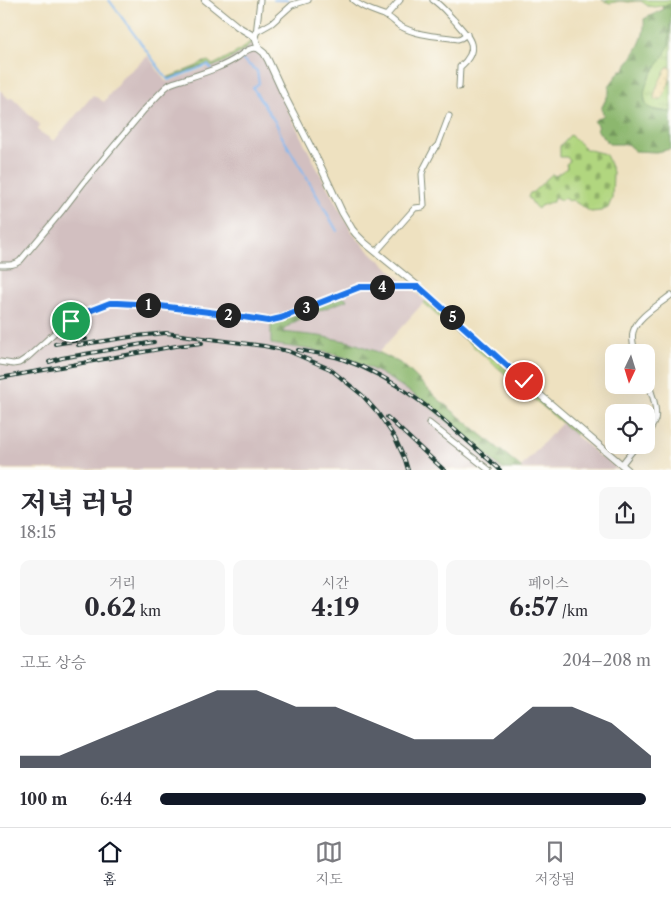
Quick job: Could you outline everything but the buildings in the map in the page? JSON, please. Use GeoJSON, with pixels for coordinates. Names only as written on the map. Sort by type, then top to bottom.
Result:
{"type":"FeatureCollection","features":[{"type":"Feature","properties":{"kind":"street"},"geometry":{"type":"LineString","coordinates":[[205,0],[231,21],[255,34]]}},
{"type":"Feature","properties":{"kind":"street"},"geometry":{"type":"LineString","coordinates":[[259,50],[255,34],[260,0]]}},
{"type":"Feature","properties":{"kind":"street"},"geometry":{"type":"LineString","coordinates":[[255,34],[272,23],[292,5],[308,0]]}},
{"type":"Feature","properties":{"kind":"street"},"geometry":{"type":"LineString","coordinates":[[353,0],[371,11],[386,16],[401,27],[420,34],[458,39],[467,34]]}},
{"type":"Feature","properties":{"kind":"street"},"geometry":{"type":"LineString","coordinates":[[386,16],[400,0]]}},
{"type":"Feature","properties":{"kind":"street"},"geometry":{"type":"LineString","coordinates":[[433,0],[467,34],[472,45],[470,57],[460,68],[459,87]]}},
{"type":"Feature","properties":{"kind":"street"},"geometry":{"type":"LineString","coordinates":[[0,265],[16,264],[20,261],[144,110],[165,88],[170,84],[227,63],[245,52],[256,48],[264,53],[268,60],[348,222],[356,234],[419,287],[485,348],[628,470]]}},
{"type":"Feature","properties":{"kind":"street"},"geometry":{"type":"LineString","coordinates":[[376,252],[415,208],[423,207],[422,174],[438,145],[449,116]]}},
{"type":"Feature","properties":{"kind":"street"},"geometry":{"type":"LineString","coordinates":[[0,362],[19,363],[61,327],[84,313],[110,303],[152,305],[268,321],[281,318],[360,287],[419,287]]}},
{"type":"Feature","properties":{"kind":"street"},"geometry":{"type":"LineString","coordinates":[[634,344],[632,335],[637,325],[647,313],[671,295]]}},
{"type":"Feature","properties":{"kind":"street"},"geometry":{"type":"LineString","coordinates":[[429,423],[489,470]]}},
{"type":"Feature","properties":{"kind":"street"},"geometry":{"type":"LineString","coordinates":[[622,464],[630,454]]}},
{"type":"Feature","properties":{"kind":"shaded area"},"geometry":{"type":"Polygon","coordinates":[[[252,43],[263,57],[320,174],[353,234],[425,301],[378,353],[402,364],[438,399],[521,467],[562,423],[600,457],[618,469],[0,469],[0,90],[9,99],[12,97],[38,123],[39,127],[37,130],[54,141],[93,95],[104,102],[121,79],[148,56],[165,81],[168,82],[220,64],[243,51],[252,43]]]}},
{"type":"Feature","properties":{"kind":"green space"},"geometry":{"type":"Polygon","coordinates":[[[602,0],[671,0],[671,4],[655,7],[648,6],[641,1],[610,3],[602,0]]]}},
{"type":"Feature","properties":{"kind":"green space"},"geometry":{"type":"Polygon","coordinates":[[[671,4],[669,44],[649,78],[644,93],[645,102],[649,108],[657,111],[671,112],[671,149],[656,152],[635,151],[627,144],[609,144],[598,131],[599,127],[594,121],[604,115],[601,109],[609,93],[609,86],[621,70],[624,70],[638,46],[643,33],[644,19],[664,9],[661,6],[671,4]]]}},
{"type":"Feature","properties":{"kind":"green space"},"geometry":{"type":"Polygon","coordinates":[[[671,24],[671,68],[668,66],[659,84],[658,100],[663,96],[671,79],[671,112],[650,109],[646,106],[644,88],[669,44],[671,24]]]}},
{"type":"Feature","properties":{"kind":"green space"},"geometry":{"type":"Polygon","coordinates":[[[252,39],[252,43],[247,47],[223,62],[212,67],[206,64],[167,78],[208,61],[213,65],[240,50],[252,39]]]}},
{"type":"Feature","properties":{"kind":"green space"},"geometry":{"type":"Polygon","coordinates":[[[570,135],[586,149],[605,154],[607,157],[613,172],[612,198],[608,208],[591,212],[572,200],[554,198],[553,202],[540,206],[538,209],[528,197],[530,193],[552,174],[555,176],[567,168],[566,164],[570,161],[567,157],[560,157],[560,146],[570,135]]]}},
{"type":"Feature","properties":{"kind":"green space"},"geometry":{"type":"Polygon","coordinates":[[[344,297],[347,300],[302,318],[282,332],[351,342],[378,352],[402,364],[438,399],[521,467],[521,469],[502,469],[429,406],[390,379],[369,368],[347,358],[329,353],[271,344],[271,325],[273,323],[344,297]]]}},
{"type":"Feature","properties":{"kind":"green space"},"geometry":{"type":"Polygon","coordinates":[[[425,301],[580,431],[576,435],[423,303],[425,301]]]}},
{"type":"Feature","properties":{"kind":"sand"},"geometry":{"type":"Polygon","coordinates":[[[668,66],[671,68],[671,72],[667,88],[661,99],[654,100],[657,87],[668,66]]]}},
{"type":"Feature","properties":{"kind":"waterway"},"geometry":{"type":"LineString","coordinates":[[109,0],[168,80],[208,65],[212,70]]}},
{"type":"Feature","properties":{"kind":"waterway"},"geometry":{"type":"LineString","coordinates":[[274,0],[288,0]]}},
{"type":"Feature","properties":{"kind":"waterway"},"geometry":{"type":"LineString","coordinates":[[240,58],[257,71],[259,83],[253,88],[277,125],[337,231]]}},
{"type":"Feature","properties":{"kind":"railway"},"geometry":{"type":"LineString","coordinates":[[78,345],[166,333],[288,351],[330,369],[362,395],[378,413],[395,438],[408,470]]}},
{"type":"Feature","properties":{"kind":"railway"},"geometry":{"type":"LineString","coordinates":[[55,344],[86,339]]}},
{"type":"Feature","properties":{"kind":"railway"},"geometry":{"type":"LineString","coordinates":[[49,362],[154,342]]}},
{"type":"Feature","properties":{"kind":"railway"},"geometry":{"type":"LineString","coordinates":[[0,378],[202,343]]}},
{"type":"Feature","properties":{"kind":"railway"},"geometry":{"type":"LineString","coordinates":[[298,350],[342,359],[387,379],[427,406],[500,470]]}},
{"type":"Feature","properties":{"kind":"railway"},"geometry":{"type":"LineString","coordinates":[[387,417],[444,470]]}},
{"type":"Feature","properties":{"kind":"route"},"geometry":{"type":"LineString","coordinates":[[71,321],[84,313],[110,303],[152,305],[274,321],[360,287],[419,287],[524,381]]}}]}
